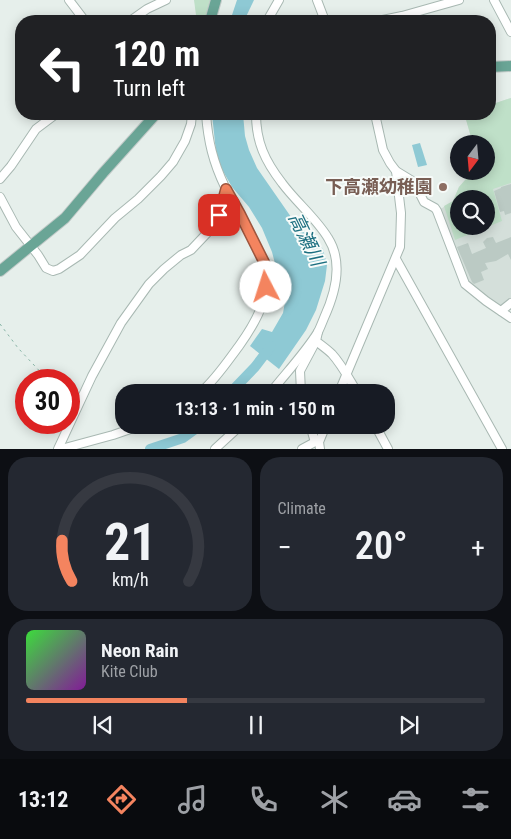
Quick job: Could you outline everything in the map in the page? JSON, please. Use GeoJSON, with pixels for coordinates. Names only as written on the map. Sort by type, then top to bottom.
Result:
{"type":"FeatureCollection","features":[{"type":"Feature","properties":{"kind":"main road"},"geometry":{"type":"LineString","coordinates":[[212,15],[216,0]]}},
{"type":"Feature","properties":{"kind":"main road"},"geometry":{"type":"LineString","coordinates":[[496,67],[511,66]]}},
{"type":"Feature","properties":{"kind":"main road"},"geometry":{"type":"LineString","coordinates":[[0,271],[65,218],[151,120]]}},
{"type":"Feature","properties":{"kind":"street"},"geometry":{"type":"LineString","coordinates":[[69,0],[80,15]]}},
{"type":"Feature","properties":{"kind":"street"},"geometry":{"type":"LineString","coordinates":[[138,15],[166,0]]}},
{"type":"Feature","properties":{"kind":"street"},"geometry":{"type":"LineString","coordinates":[[270,15],[279,0]]}},
{"type":"Feature","properties":{"kind":"street"},"geometry":{"type":"LineString","coordinates":[[317,0],[323,15]]}},
{"type":"Feature","properties":{"kind":"street"},"geometry":{"type":"LineString","coordinates":[[406,15],[459,0]]}},
{"type":"Feature","properties":{"kind":"street"},"geometry":{"type":"LineString","coordinates":[[494,0],[511,32]]}},
{"type":"Feature","properties":{"kind":"street"},"geometry":{"type":"LineString","coordinates":[[0,179],[36,129],[48,120]]}},
{"type":"Feature","properties":{"kind":"street"},"geometry":{"type":"LineString","coordinates":[[0,197],[16,227],[46,268],[53,271],[59,269],[80,255],[115,218],[161,176],[173,162],[185,142],[191,120]]}},
{"type":"Feature","properties":{"kind":"street"},"geometry":{"type":"LineString","coordinates":[[207,120],[213,160],[266,266],[266,287],[260,309],[252,327],[209,384]]}},
{"type":"Feature","properties":{"kind":"street"},"geometry":{"type":"LineString","coordinates":[[256,120],[259,142],[264,156],[287,190],[330,240],[337,270],[335,289],[330,307],[318,332],[277,384]]}},
{"type":"Feature","properties":{"kind":"street"},"geometry":{"type":"LineString","coordinates":[[343,384],[400,247],[401,213],[396,171],[383,150],[376,120]]}},
{"type":"Feature","properties":{"kind":"street"},"geometry":{"type":"LineString","coordinates":[[396,171],[414,182],[424,202],[437,211],[465,284],[511,318]]}},
{"type":"Feature","properties":{"kind":"street"},"geometry":{"type":"LineString","coordinates":[[60,449],[92,376],[121,323],[139,297],[159,274],[181,255],[190,250],[209,231],[219,215],[226,189]]}},
{"type":"Feature","properties":{"kind":"street"},"geometry":{"type":"LineString","coordinates":[[396,259],[502,449]]}},
{"type":"Feature","properties":{"kind":"street"},"geometry":{"type":"LineString","coordinates":[[501,311],[511,303]]}},
{"type":"Feature","properties":{"kind":"street"},"geometry":{"type":"LineString","coordinates":[[301,384],[300,372],[316,341],[318,332]]}},
{"type":"Feature","properties":{"kind":"street"},"geometry":{"type":"LineString","coordinates":[[316,341],[331,354],[352,384]]}},
{"type":"Feature","properties":{"kind":"street"},"geometry":{"type":"LineString","coordinates":[[60,449],[116,434]]}},
{"type":"Feature","properties":{"kind":"street"},"geometry":{"type":"LineString","coordinates":[[216,449],[232,434]]}},
{"type":"Feature","properties":{"kind":"street"},"geometry":{"type":"LineString","coordinates":[[380,434],[388,449]]}},
{"type":"Feature","properties":{"kind":"street"},"geometry":{"type":"LineString","coordinates":[[302,449],[318,444]]}},
{"type":"Feature","properties":{"kind":"path"},"geometry":{"type":"LineString","coordinates":[[0,324],[18,348],[38,369]]}},
{"type":"Feature","properties":{"kind":"shaded area"},"geometry":{"type":"Polygon","coordinates":[[[511,98],[511,298],[500,308],[469,286],[439,210],[450,203],[450,235],[495,235],[495,190],[458,190],[465,180],[495,180],[495,135],[470,135],[466,120],[496,120],[496,103],[511,98]]]}},
{"type":"Feature","properties":{"kind":"green space"},"geometry":{"type":"Polygon","coordinates":[[[194,0],[213,0],[209,15],[196,15],[194,0]]]}},
{"type":"Feature","properties":{"kind":"green space"},"geometry":{"type":"Polygon","coordinates":[[[511,98],[511,183],[493,190],[458,190],[465,180],[495,180],[495,135],[470,135],[466,120],[496,120],[496,103],[511,98]]]}},
{"type":"Feature","properties":{"kind":"green space"},"geometry":{"type":"Polygon","coordinates":[[[495,196],[502,221],[495,224],[495,196]]]}},
{"type":"Feature","properties":{"kind":"green space"},"geometry":{"type":"Polygon","coordinates":[[[450,203],[450,225],[444,206],[450,203]]]}},
{"type":"Feature","properties":{"kind":"green space"},"geometry":{"type":"Polygon","coordinates":[[[453,235],[467,235],[455,240],[453,235]]]}},
{"type":"Feature","properties":{"kind":"water"},"geometry":{"type":"Polygon","coordinates":[[[237,0],[254,0],[247,15],[232,15],[237,0]]]}},
{"type":"Feature","properties":{"kind":"water"},"geometry":{"type":"Polygon","coordinates":[[[213,120],[244,120],[245,136],[257,168],[298,227],[323,249],[327,265],[325,281],[316,310],[306,330],[279,369],[250,346],[262,329],[272,332],[283,313],[285,302],[272,252],[262,228],[249,207],[232,187],[220,166],[216,152],[213,120]]]}},
{"type":"Feature","properties":{"kind":"water"},"geometry":{"type":"Polygon","coordinates":[[[420,143],[427,165],[418,167],[412,145],[420,143]]]}},
{"type":"Feature","properties":{"kind":"building"},"geometry":{"type":"Polygon","coordinates":[[[511,184],[511,213],[505,215],[504,211],[500,212],[495,194],[495,191],[511,184]]]}},
{"type":"Feature","properties":{"kind":"building"},"geometry":{"type":"Polygon","coordinates":[[[493,237],[496,243],[511,237],[511,260],[508,254],[496,261],[485,263],[488,269],[481,272],[484,280],[474,284],[457,247],[468,243],[472,254],[486,248],[483,242],[487,238],[493,237]]]}},
{"type":"Feature","properties":{"kind":"waterway","name":"高瀬川"},"geometry":{"type":"LineString","coordinates":[[239,384],[271,346]]}},
{"type":"Feature","properties":{"kind":"waterway","name":"高瀬川"},"geometry":{"type":"LineString","coordinates":[[150,449],[183,438],[189,434]]}},
{"type":"Feature","properties":{"kind":"place","name":"下高瀬幼稚園"},"geometry":{"type":"Point","coordinates":[443,187]}},
{"type":"Feature","properties":{"kind":"route"},"geometry":{"type":"LineString","coordinates":[[219,215],[226,189],[266,266],[266,287]]}}]}
